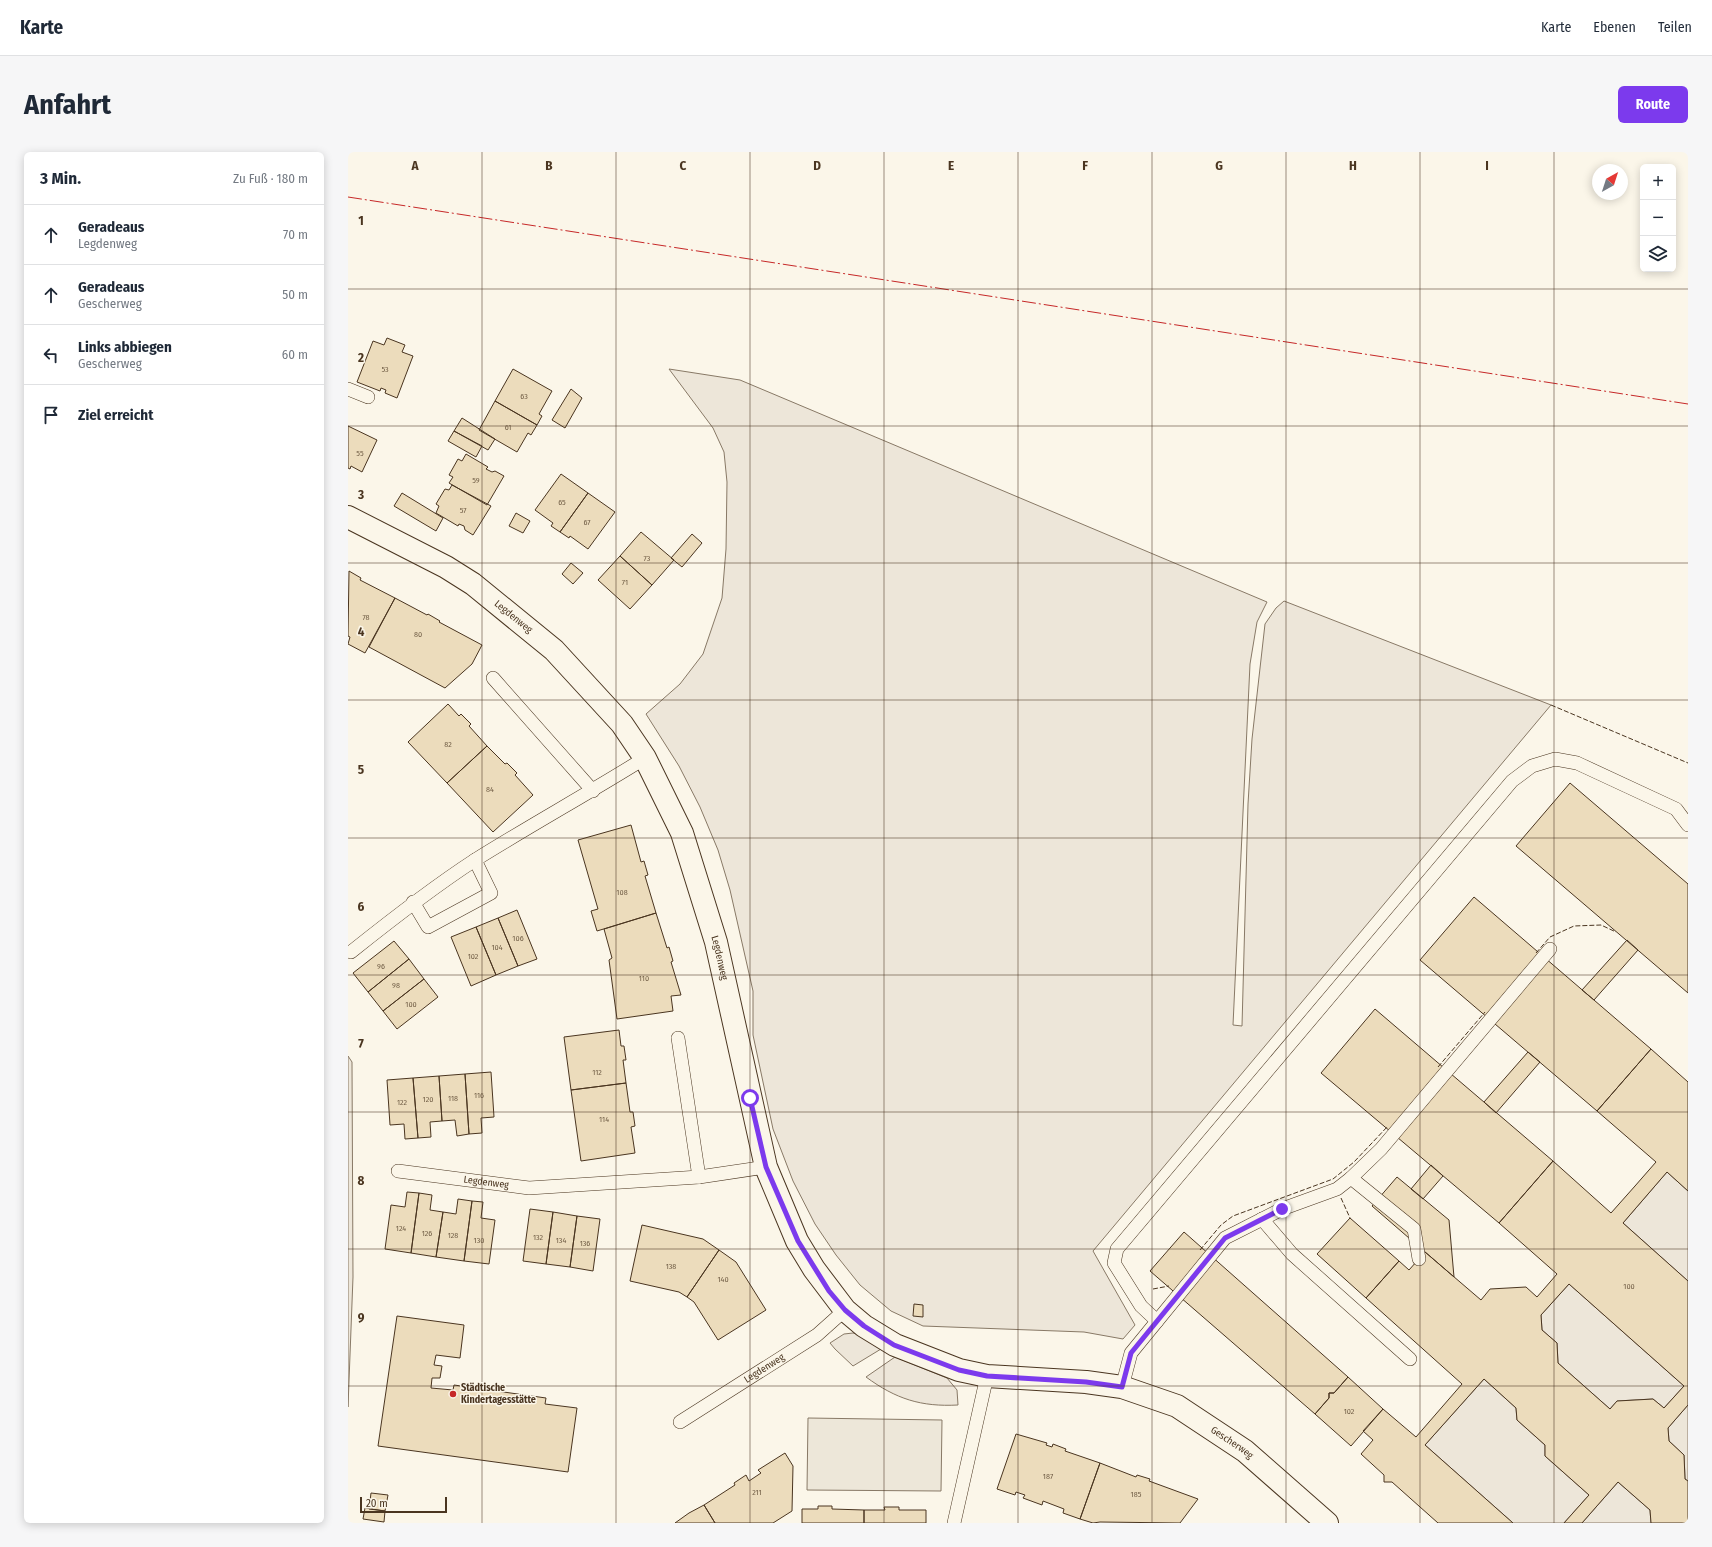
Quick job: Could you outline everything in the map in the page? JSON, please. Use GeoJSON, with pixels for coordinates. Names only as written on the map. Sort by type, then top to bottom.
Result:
{"type":"FeatureCollection","features":[{"type":"Feature","properties":{"kind":"street","name":"Legdenweg"},"geometry":{"type":"LineString","coordinates":[[348,517],[446,567],[479,589],[554,650],[622,724],[645,758],[682,833],[716,942],[766,1167],[798,1241],[818,1274],[845,1310],[864,1326],[894,1345]]}},
{"type":"Feature","properties":{"kind":"street","name":"Gescherweg"},"geometry":{"type":"LineString","coordinates":[[894,1345],[959,1370],[987,1376],[1086,1382],[1122,1387],[1177,1406],[1245,1451],[1327,1523]]}},
{"type":"Feature","properties":{"kind":"lane"},"geometry":{"type":"LineString","coordinates":[[348,389],[368,397]]}},
{"type":"Feature","properties":{"kind":"lane"},"geometry":{"type":"LineString","coordinates":[[492,678],[593,791]]}},
{"type":"Feature","properties":{"kind":"lane"},"geometry":{"type":"LineString","coordinates":[[351,952],[413,902],[475,860],[593,791],[645,758]]}},
{"type":"Feature","properties":{"kind":"lane"},"geometry":{"type":"LineString","coordinates":[[1157,1321],[1141,1306],[1114,1263],[1116,1249],[1512,781],[1532,766],[1555,759],[1577,763],[1676,809],[1688,825]]}},
{"type":"Feature","properties":{"kind":"lane"},"geometry":{"type":"LineString","coordinates":[[413,902],[428,927],[491,893],[475,860]]}},
{"type":"Feature","properties":{"kind":"lane"},"geometry":{"type":"LineString","coordinates":[[1122,1387],[1131,1353],[1225,1238],[1282,1209],[1337,1189],[1351,1178],[1380,1149],[1550,949]]}},
{"type":"Feature","properties":{"kind":"lane"},"geometry":{"type":"LineString","coordinates":[[678,1038],[699,1177]]}},
{"type":"Feature","properties":{"kind":"lane","name":"Legdenweg"},"geometry":{"type":"LineString","coordinates":[[398,1171],[528,1188],[699,1177],[766,1167]]}},
{"type":"Feature","properties":{"kind":"lane"},"geometry":{"type":"LineString","coordinates":[[1351,1178],[1414,1229],[1419,1259]]}},
{"type":"Feature","properties":{"kind":"lane"},"geometry":{"type":"LineString","coordinates":[[1262,1219],[1292,1254],[1410,1359]]}},
{"type":"Feature","properties":{"kind":"lane","name":"Legdenweg"},"geometry":{"type":"LineString","coordinates":[[680,1422],[817,1335],[845,1310]]}},
{"type":"Feature","properties":{"kind":"lane"},"geometry":{"type":"LineString","coordinates":[[954,1523],[987,1376]]}},
{"type":"Feature","properties":{"kind":"shaded area"},"geometry":{"type":"Polygon","coordinates":[[[669,369],[740,380],[1267,602],[1257,622],[1250,664],[1233,1025],[1242,1026],[1248,804],[1252,739],[1265,624],[1276,608],[1284,601],[1551,705],[1093,1251],[1135,1325],[1123,1339],[1084,1332],[923,1326],[891,1311],[860,1285],[836,1255],[815,1224],[793,1181],[773,1129],[753,1035],[753,991],[730,890],[718,850],[700,807],[679,766],[646,714],[680,684],[703,654],[722,598],[726,549],[727,482],[724,452],[713,428],[669,369]]]}},
{"type":"Feature","properties":{"kind":"shaded area"},"geometry":{"type":"Polygon","coordinates":[[[348,1056],[352,1062],[353,1277],[348,1407],[348,1056]]]}},
{"type":"Feature","properties":{"kind":"shaded area"},"geometry":{"type":"Polygon","coordinates":[[[1667,1172],[1688,1191],[1688,1281],[1623,1223],[1667,1172]]]}},
{"type":"Feature","properties":{"kind":"shaded area"},"geometry":{"type":"Polygon","coordinates":[[[1569,1284],[1684,1386],[1664,1408],[1653,1399],[1617,1401],[1610,1409],[1558,1363],[1557,1343],[1542,1330],[1541,1315],[1569,1284]]]}},
{"type":"Feature","properties":{"kind":"shaded area"},"geometry":{"type":"Polygon","coordinates":[[[853,1333],[881,1349],[853,1366],[830,1343],[844,1334],[853,1333]]]}},
{"type":"Feature","properties":{"kind":"shaded area"},"geometry":{"type":"Polygon","coordinates":[[[895,1357],[947,1378],[957,1390],[958,1405],[932,1405],[909,1400],[888,1391],[866,1377],[895,1357]]]}},
{"type":"Feature","properties":{"kind":"shaded area"},"geometry":{"type":"Polygon","coordinates":[[[1484,1379],[1516,1408],[1517,1420],[1545,1445],[1545,1456],[1589,1495],[1564,1523],[1513,1523],[1425,1445],[1484,1379]]]}},
{"type":"Feature","properties":{"kind":"shaded area"},"geometry":{"type":"Polygon","coordinates":[[[1688,1405],[1688,1481],[1685,1479],[1684,1455],[1669,1441],[1668,1428],[1688,1405]]]}},
{"type":"Feature","properties":{"kind":"shaded area"},"geometry":{"type":"Polygon","coordinates":[[[808,1418],[942,1420],[941,1491],[807,1490],[808,1418]]]}},
{"type":"Feature","properties":{"kind":"shaded area"},"geometry":{"type":"Polygon","coordinates":[[[1618,1482],[1650,1510],[1651,1523],[1582,1523],[1618,1482]]]}},
{"type":"Feature","properties":{"kind":"building"},"geometry":{"type":"Polygon","coordinates":[[[387,338],[405,345],[402,352],[413,356],[397,398],[385,393],[386,390],[381,388],[380,391],[357,382],[373,341],[384,345],[387,338]]]}},
{"type":"Feature","properties":{"kind":"building"},"geometry":{"type":"Polygon","coordinates":[[[513,369],[552,391],[539,414],[542,416],[537,425],[495,401],[513,369]]]}},
{"type":"Feature","properties":{"kind":"building"},"geometry":{"type":"Polygon","coordinates":[[[571,389],[582,398],[565,428],[552,420],[571,389]]]}},
{"type":"Feature","properties":{"kind":"building"},"geometry":{"type":"Polygon","coordinates":[[[495,401],[537,425],[531,435],[528,433],[517,452],[479,430],[495,401]]]}},
{"type":"Feature","properties":{"kind":"building"},"geometry":{"type":"Polygon","coordinates":[[[462,418],[495,439],[488,450],[454,431],[462,418]]]}},
{"type":"Feature","properties":{"kind":"building"},"geometry":{"type":"Polygon","coordinates":[[[348,426],[377,440],[362,472],[351,466],[350,469],[348,468],[348,426]]]}},
{"type":"Feature","properties":{"kind":"building"},"geometry":{"type":"Polygon","coordinates":[[[454,431],[482,446],[476,457],[448,441],[454,431]]]}},
{"type":"Feature","properties":{"kind":"building"},"geometry":{"type":"Polygon","coordinates":[[[466,454],[488,467],[486,469],[492,472],[495,471],[504,476],[487,505],[449,483],[453,477],[449,475],[458,459],[462,461],[466,454]]]}},
{"type":"Feature","properties":{"kind":"building"},"geometry":{"type":"Polygon","coordinates":[[[561,474],[588,493],[560,532],[551,526],[553,523],[535,510],[561,474]]]}},
{"type":"Feature","properties":{"kind":"building"},"geometry":{"type":"Polygon","coordinates":[[[452,485],[491,506],[473,535],[465,530],[464,526],[459,524],[458,526],[436,513],[439,506],[436,504],[445,489],[449,490],[452,485]]]}},
{"type":"Feature","properties":{"kind":"building"},"geometry":{"type":"Polygon","coordinates":[[[402,493],[443,518],[436,531],[394,506],[402,493]]]}},
{"type":"Feature","properties":{"kind":"building"},"geometry":{"type":"Polygon","coordinates":[[[588,493],[615,512],[588,549],[570,536],[569,538],[560,532],[588,493]]]}},
{"type":"Feature","properties":{"kind":"building"},"geometry":{"type":"Polygon","coordinates":[[[516,513],[530,521],[523,533],[509,526],[516,513]]]}},
{"type":"Feature","properties":{"kind":"building"},"geometry":{"type":"Polygon","coordinates":[[[641,532],[674,560],[652,585],[620,556],[641,532]]]}},
{"type":"Feature","properties":{"kind":"building"},"geometry":{"type":"Polygon","coordinates":[[[692,534],[702,543],[682,567],[671,558],[692,534]]]}},
{"type":"Feature","properties":{"kind":"building"},"geometry":{"type":"Polygon","coordinates":[[[620,556],[652,585],[630,609],[598,580],[620,556]]]}},
{"type":"Feature","properties":{"kind":"building"},"geometry":{"type":"Polygon","coordinates":[[[571,563],[583,573],[573,584],[562,574],[571,563]]]}},
{"type":"Feature","properties":{"kind":"building"},"geometry":{"type":"Polygon","coordinates":[[[349,571],[361,578],[360,580],[395,598],[365,653],[348,644],[350,637],[348,636],[349,571]]]}},
{"type":"Feature","properties":{"kind":"building"},"geometry":{"type":"Polygon","coordinates":[[[395,598],[427,615],[428,614],[440,621],[439,622],[482,645],[472,664],[445,688],[369,647],[395,598]]]}},
{"type":"Feature","properties":{"kind":"building"},"geometry":{"type":"Polygon","coordinates":[[[448,704],[459,716],[461,714],[471,724],[469,726],[487,746],[447,783],[408,742],[448,704]]]}},
{"type":"Feature","properties":{"kind":"building"},"geometry":{"type":"Polygon","coordinates":[[[487,746],[505,764],[507,763],[517,773],[515,775],[533,795],[493,832],[447,783],[487,746]]]}},
{"type":"Feature","properties":{"kind":"building"},"geometry":{"type":"Polygon","coordinates":[[[1570,783],[1688,884],[1688,993],[1516,846],[1570,783]]]}},
{"type":"Feature","properties":{"kind":"building"},"geometry":{"type":"Polygon","coordinates":[[[631,825],[641,862],[644,861],[648,875],[645,876],[656,913],[597,931],[591,911],[598,909],[578,840],[631,825]]]}},
{"type":"Feature","properties":{"kind":"building"},"geometry":{"type":"Polygon","coordinates":[[[1474,897],[1651,1049],[1597,1111],[1420,960],[1474,897]]]}},
{"type":"Feature","properties":{"kind":"building"},"geometry":{"type":"Polygon","coordinates":[[[517,910],[537,959],[518,966],[498,918],[517,910]]]}},
{"type":"Feature","properties":{"kind":"building"},"geometry":{"type":"Polygon","coordinates":[[[656,913],[667,948],[669,947],[673,961],[671,962],[681,995],[671,996],[673,1011],[617,1019],[609,960],[612,958],[604,929],[656,913]]]}},
{"type":"Feature","properties":{"kind":"building"},"geometry":{"type":"Polygon","coordinates":[[[498,918],[518,966],[496,975],[476,927],[498,918]]]}},
{"type":"Feature","properties":{"kind":"building"},"geometry":{"type":"Polygon","coordinates":[[[476,927],[496,975],[471,986],[451,937],[476,927]]]}},
{"type":"Feature","properties":{"kind":"building"},"geometry":{"type":"Polygon","coordinates":[[[1627,940],[1638,950],[1594,1000],[1582,990],[1627,940]]]}},
{"type":"Feature","properties":{"kind":"building"},"geometry":{"type":"Polygon","coordinates":[[[394,941],[409,959],[368,992],[353,973],[394,941]]]}},
{"type":"Feature","properties":{"kind":"building"},"geometry":{"type":"Polygon","coordinates":[[[409,959],[424,979],[383,1011],[368,992],[409,959]]]}},
{"type":"Feature","properties":{"kind":"building"},"geometry":{"type":"Polygon","coordinates":[[[424,979],[438,997],[397,1029],[383,1011],[424,979]]]}},
{"type":"Feature","properties":{"kind":"building"},"geometry":{"type":"Polygon","coordinates":[[[1375,1009],[1553,1161],[1499,1223],[1321,1073],[1375,1009]]]}},
{"type":"Feature","properties":{"kind":"building"},"geometry":{"type":"Polygon","coordinates":[[[619,1030],[621,1046],[624,1046],[626,1060],[623,1060],[626,1083],[571,1090],[564,1037],[619,1030]]]}},
{"type":"Feature","properties":{"kind":"building"},"geometry":{"type":"Polygon","coordinates":[[[1651,1049],[1688,1082],[1688,1191],[1667,1172],[1623,1223],[1688,1281],[1688,1405],[1668,1428],[1669,1441],[1684,1455],[1685,1479],[1688,1481],[1688,1523],[1651,1523],[1650,1510],[1618,1482],[1582,1523],[1564,1523],[1589,1495],[1545,1456],[1545,1445],[1517,1420],[1516,1408],[1484,1379],[1425,1445],[1513,1523],[1438,1523],[1392,1482],[1384,1482],[1384,1475],[1361,1454],[1373,1440],[1363,1431],[1383,1409],[1416,1437],[1462,1384],[1366,1298],[1399,1261],[1409,1270],[1425,1252],[1481,1300],[1490,1289],[1526,1287],[1537,1297],[1557,1274],[1499,1223],[1553,1161],[1611,1213],[1656,1162],[1597,1111],[1651,1049]],[[1569,1284],[1541,1315],[1542,1330],[1557,1343],[1558,1363],[1610,1409],[1617,1401],[1653,1399],[1664,1408],[1684,1386],[1569,1284]]]}},
{"type":"Feature","properties":{"kind":"building"},"geometry":{"type":"Polygon","coordinates":[[[1528,1052],[1540,1062],[1496,1113],[1484,1102],[1528,1052]]]}},
{"type":"Feature","properties":{"kind":"building"},"geometry":{"type":"Polygon","coordinates":[[[491,1072],[494,1117],[481,1118],[482,1133],[469,1134],[465,1074],[491,1072]]]}},
{"type":"Feature","properties":{"kind":"building"},"geometry":{"type":"Polygon","coordinates":[[[465,1074],[469,1134],[457,1136],[455,1120],[442,1121],[439,1076],[465,1074]]]}},
{"type":"Feature","properties":{"kind":"building"},"geometry":{"type":"Polygon","coordinates":[[[439,1076],[442,1121],[430,1122],[431,1137],[418,1138],[413,1078],[439,1076]]]}},
{"type":"Feature","properties":{"kind":"building"},"geometry":{"type":"Polygon","coordinates":[[[413,1078],[418,1138],[405,1139],[404,1124],[390,1125],[387,1080],[413,1078]]]}},
{"type":"Feature","properties":{"kind":"building"},"geometry":{"type":"Polygon","coordinates":[[[626,1083],[630,1112],[633,1112],[635,1126],[631,1127],[635,1153],[581,1161],[571,1090],[626,1083]]]}},
{"type":"Feature","properties":{"kind":"building"},"geometry":{"type":"Polygon","coordinates":[[[1431,1165],[1443,1176],[1423,1199],[1411,1189],[1431,1165]]]}},
{"type":"Feature","properties":{"kind":"building"},"geometry":{"type":"Polygon","coordinates":[[[1397,1177],[1449,1220],[1454,1277],[1372,1206],[1397,1177]]]}},
{"type":"Feature","properties":{"kind":"building"},"geometry":{"type":"Polygon","coordinates":[[[407,1192],[419,1193],[411,1253],[385,1249],[391,1205],[405,1207],[407,1192]]]}},
{"type":"Feature","properties":{"kind":"building"},"geometry":{"type":"Polygon","coordinates":[[[419,1193],[432,1195],[430,1210],[443,1212],[436,1257],[411,1253],[419,1193]]]}},
{"type":"Feature","properties":{"kind":"building"},"geometry":{"type":"Polygon","coordinates":[[[458,1199],[472,1201],[464,1261],[436,1257],[443,1212],[456,1214],[458,1199]]]}},
{"type":"Feature","properties":{"kind":"building"},"geometry":{"type":"Polygon","coordinates":[[[472,1201],[483,1202],[481,1218],[495,1220],[489,1264],[464,1261],[472,1201]]]}},
{"type":"Feature","properties":{"kind":"building"},"geometry":{"type":"Polygon","coordinates":[[[530,1209],[553,1212],[546,1264],[523,1261],[530,1209]]]}},
{"type":"Feature","properties":{"kind":"building"},"geometry":{"type":"Polygon","coordinates":[[[553,1212],[577,1216],[570,1267],[546,1264],[553,1212]]]}},
{"type":"Feature","properties":{"kind":"building"},"geometry":{"type":"Polygon","coordinates":[[[577,1216],[600,1219],[593,1271],[570,1267],[577,1216]]]}},
{"type":"Feature","properties":{"kind":"building"},"geometry":{"type":"Polygon","coordinates":[[[1350,1218],[1399,1261],[1366,1298],[1317,1254],[1350,1218]]]}},
{"type":"Feature","properties":{"kind":"building"},"geometry":{"type":"Polygon","coordinates":[[[642,1225],[703,1239],[719,1250],[687,1297],[679,1292],[630,1281],[642,1225]]]}},
{"type":"Feature","properties":{"kind":"building"},"geometry":{"type":"Polygon","coordinates":[[[1184,1232],[1348,1377],[1334,1393],[1329,1393],[1329,1398],[1315,1414],[1150,1271],[1184,1232]]]}},
{"type":"Feature","properties":{"kind":"building"},"geometry":{"type":"Polygon","coordinates":[[[719,1250],[736,1262],[766,1310],[718,1340],[694,1302],[687,1297],[719,1250]]]}},
{"type":"Feature","properties":{"kind":"building"},"geometry":{"type":"Polygon","coordinates":[[[914,1304],[923,1305],[923,1317],[913,1316],[914,1304]]]}},
{"type":"Feature","properties":{"kind":"building","name":"Städtische Kindertagesstätte"},"geometry":{"type":"Polygon","coordinates":[[[397,1316],[464,1325],[460,1358],[436,1355],[434,1365],[442,1366],[440,1378],[432,1378],[431,1388],[453,1390],[454,1385],[546,1398],[545,1404],[577,1408],[568,1472],[378,1446],[397,1316]]]}},
{"type":"Feature","properties":{"kind":"building"},"geometry":{"type":"Polygon","coordinates":[[[1348,1377],[1383,1409],[1351,1446],[1315,1414],[1329,1398],[1329,1393],[1334,1393],[1348,1377]]]}},
{"type":"Feature","properties":{"kind":"building"},"geometry":{"type":"Polygon","coordinates":[[[1016,1434],[1047,1443],[1046,1445],[1052,1447],[1053,1444],[1066,1449],[1065,1451],[1100,1463],[1080,1519],[1063,1513],[1064,1509],[1043,1501],[1042,1505],[1023,1498],[1025,1495],[1016,1492],[1015,1495],[997,1489],[1016,1434]]]}},
{"type":"Feature","properties":{"kind":"building"},"geometry":{"type":"Polygon","coordinates":[[[785,1453],[793,1466],[792,1511],[773,1523],[715,1523],[704,1505],[735,1485],[734,1483],[746,1475],[749,1481],[761,1473],[758,1470],[785,1453]]]}},
{"type":"Feature","properties":{"kind":"building"},"geometry":{"type":"Polygon","coordinates":[[[1100,1463],[1136,1477],[1137,1475],[1150,1479],[1149,1481],[1198,1499],[1180,1523],[1093,1523],[1080,1519],[1100,1463]]]}},
{"type":"Feature","properties":{"kind":"building"},"geometry":{"type":"Polygon","coordinates":[[[371,1493],[388,1495],[385,1511],[369,1509],[371,1493]]]}},
{"type":"Feature","properties":{"kind":"building"},"geometry":{"type":"Polygon","coordinates":[[[704,1505],[715,1523],[675,1523],[689,1513],[704,1505]]]}},
{"type":"Feature","properties":{"kind":"building"},"geometry":{"type":"Polygon","coordinates":[[[818,1506],[832,1506],[832,1509],[864,1510],[864,1523],[802,1523],[802,1509],[818,1509],[818,1506]]]}},
{"type":"Feature","properties":{"kind":"building"},"geometry":{"type":"Polygon","coordinates":[[[884,1507],[899,1507],[899,1510],[926,1510],[926,1523],[864,1523],[864,1510],[885,1510],[884,1507]]]}},
{"type":"Feature","properties":{"kind":"building"},"geometry":{"type":"Polygon","coordinates":[[[365,1508],[385,1511],[384,1522],[363,1519],[365,1508]]]}},
{"type":"Feature","properties":{"kind":"fence"},"geometry":{"type":"LineString","coordinates":[[1551,705],[1688,763]]}},
{"type":"Feature","properties":{"kind":"fence"},"geometry":{"type":"LineString","coordinates":[[1536,953],[1550,937],[1574,926],[1601,925],[1616,932]]}},
{"type":"Feature","properties":{"kind":"fence"},"geometry":{"type":"LineString","coordinates":[[1438,1067],[1485,1012]]}},
{"type":"Feature","properties":{"kind":"fence"},"geometry":{"type":"LineString","coordinates":[[1200,1250],[1221,1225],[1233,1216],[1333,1179],[1354,1162],[1388,1126]]}},
{"type":"Feature","properties":{"kind":"fence"},"geometry":{"type":"LineString","coordinates":[[1341,1198],[1350,1218]]}},
{"type":"Feature","properties":{"kind":"fence"},"geometry":{"type":"LineString","coordinates":[[1153,1289],[1169,1286]]}},
{"type":"Feature","properties":{"kind":"power"},"geometry":{"type":"LineString","coordinates":[[348,197],[1688,404]]}},
{"type":"Feature","properties":{"kind":"place","name":"Städtische Kindertagesstätte"},"geometry":{"type":"Point","coordinates":[453,1394]}},
{"type":"Feature","properties":{"kind":"route"},"geometry":{"type":"LineString","coordinates":[[750,1098],[766,1167],[798,1241],[814,1269],[829,1291],[845,1310],[864,1326],[894,1345],[959,1370],[987,1376],[1086,1382],[1122,1387],[1131,1353],[1225,1238],[1282,1209]]}}]}
